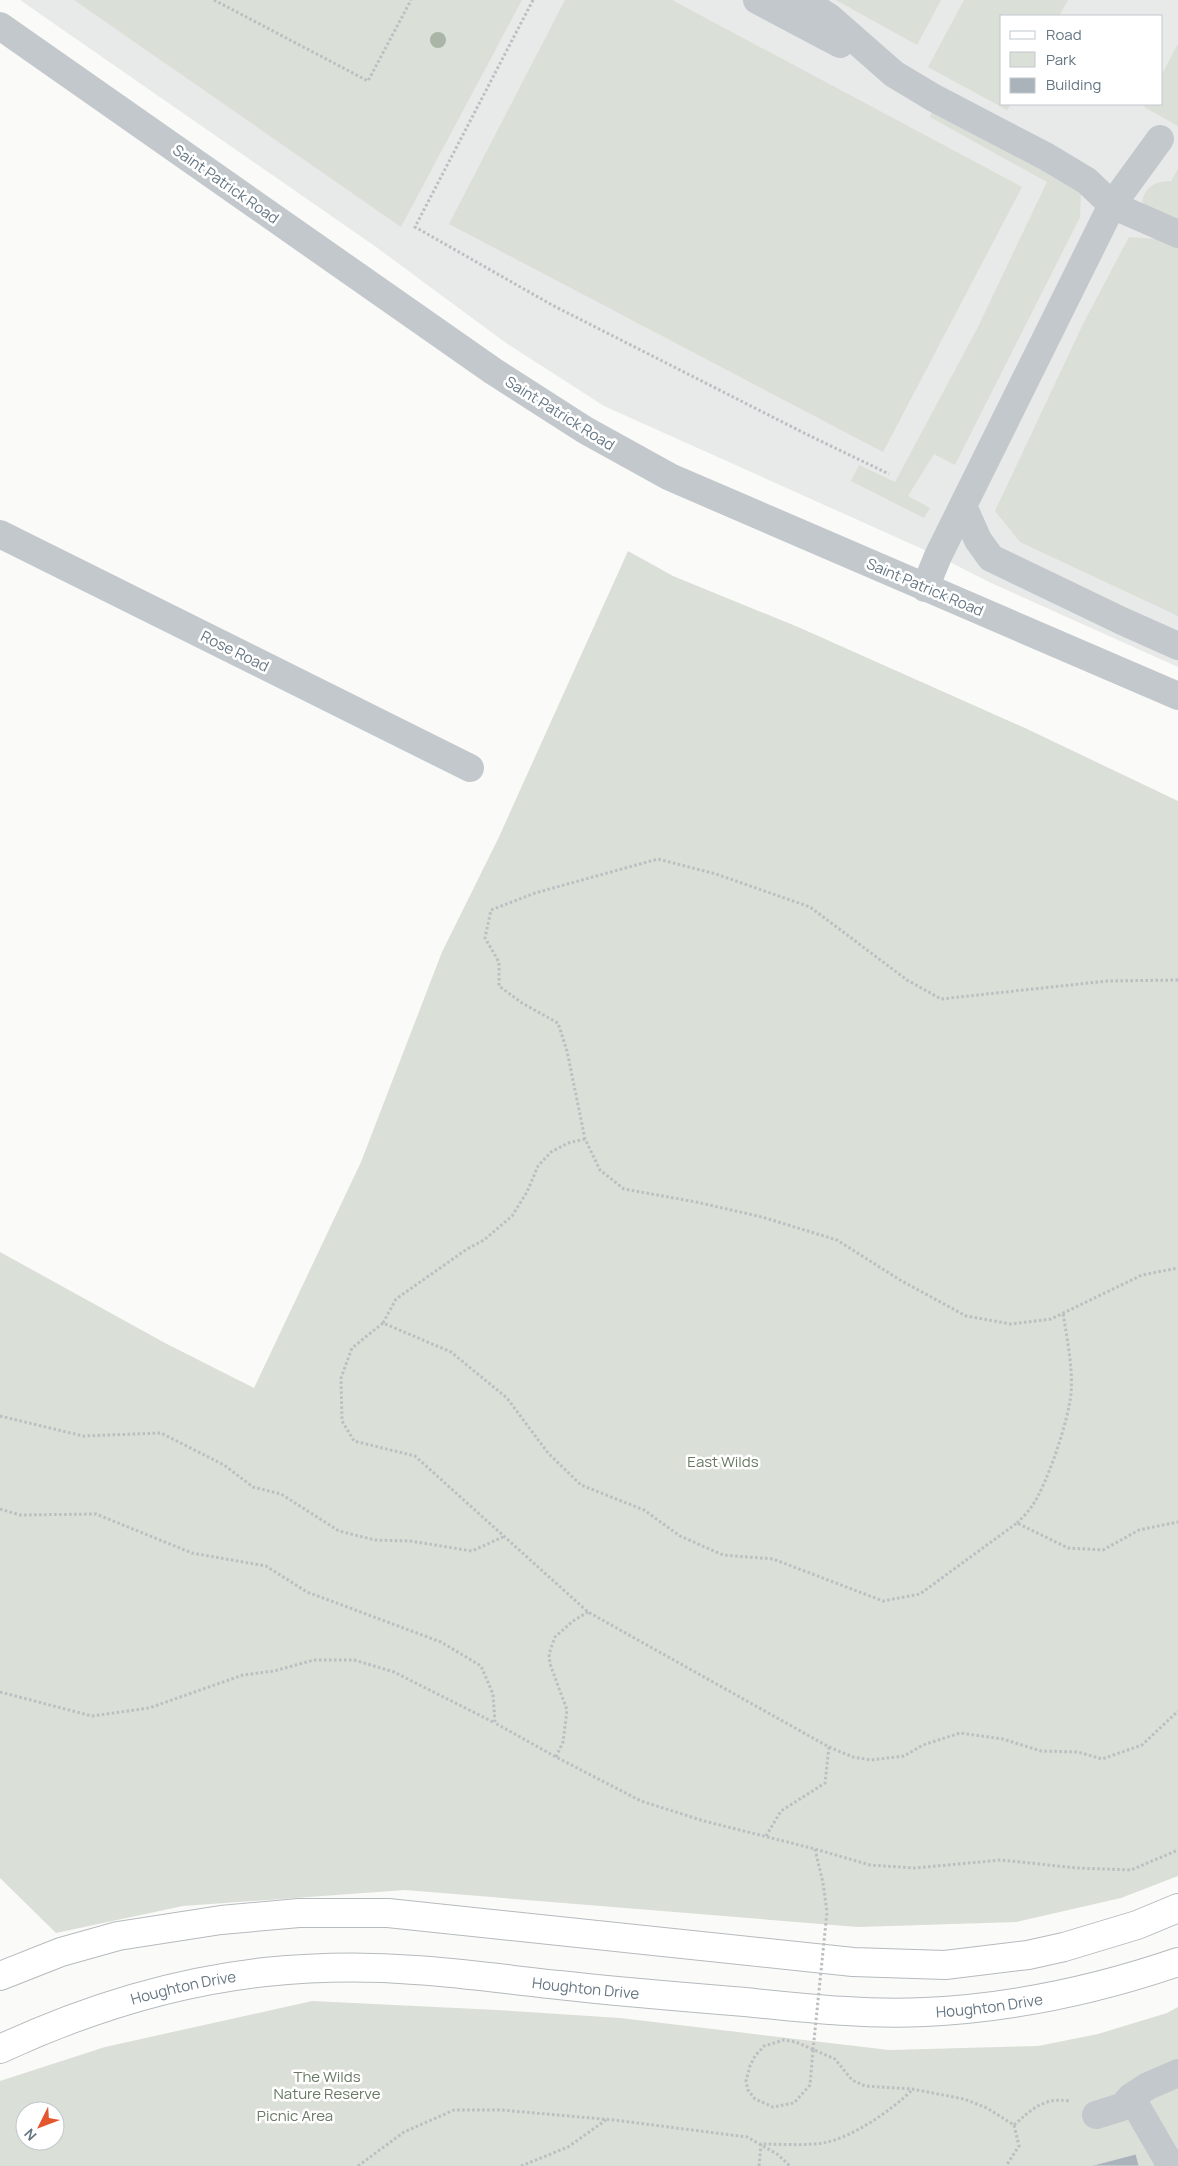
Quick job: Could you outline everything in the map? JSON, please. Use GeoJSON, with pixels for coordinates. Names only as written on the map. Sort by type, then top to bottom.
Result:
{"type":"FeatureCollection","features":[{"type":"Feature","properties":{"kind":"main road"},"geometry":{"type":"LineString","coordinates":[[0,1976],[62,1952],[118,1936],[221,1920],[299,1914],[388,1913],[853,1962],[945,1965],[1001,1959],[1064,1947],[1137,1925],[1178,1908]]}},
{"type":"Feature","properties":{"kind":"main road","name":"Houghton Drive"},"geometry":{"type":"LineString","coordinates":[[0,2049],[66,2020],[105,2006],[170,1989],[265,1972],[345,1968],[415,1970],[573,1987],[826,2010],[922,2012],[975,2008],[1053,1996],[1107,1984],[1178,1962]]}},
{"type":"Feature","properties":{"kind":"street"},"geometry":{"type":"LineString","coordinates":[[757,0],[894,74],[934,98],[1047,157],[1087,181],[1112,205],[1178,234]]}},
{"type":"Feature","properties":{"kind":"street"},"geometry":{"type":"LineString","coordinates":[[802,0],[829,17],[894,74]]}},
{"type":"Feature","properties":{"kind":"street","name":"Saint Patrick Road"},"geometry":{"type":"LineString","coordinates":[[0,26],[534,399],[630,456],[670,477],[1178,696]]}},
{"type":"Feature","properties":{"kind":"street"},"geometry":{"type":"LineString","coordinates":[[925,588],[963,506],[1112,205],[1160,138]]}},
{"type":"Feature","properties":{"kind":"street"},"geometry":{"type":"LineString","coordinates":[[963,506],[978,540],[991,558],[1178,646]]}},
{"type":"Feature","properties":{"kind":"street","name":"Rose Road"},"geometry":{"type":"LineString","coordinates":[[0,534],[470,768]]}},
{"type":"Feature","properties":{"kind":"street"},"geometry":{"type":"LineString","coordinates":[[1096,2115],[1122,2107],[1131,2097],[1148,2086],[1178,2073]]}},
{"type":"Feature","properties":{"kind":"street"},"geometry":{"type":"LineString","coordinates":[[1131,2097],[1171,2166]]}},
{"type":"Feature","properties":{"kind":"path"},"geometry":{"type":"LineString","coordinates":[[214,0],[368,81],[411,0]]}},
{"type":"Feature","properties":{"kind":"path"},"geometry":{"type":"LineString","coordinates":[[533,0],[415,227],[552,305],[889,474]]}},
{"type":"Feature","properties":{"kind":"path"},"geometry":{"type":"LineString","coordinates":[[1178,980],[1107,981],[941,999],[907,980],[810,907],[716,874],[658,859],[535,893],[491,910],[485,938],[499,962],[499,986],[522,1003],[558,1023],[567,1051],[585,1139],[600,1170],[624,1189],[696,1202],[762,1217],[837,1240],[900,1280],[966,1316],[1011,1324],[1051,1319],[1142,1275],[1178,1268]]}},
{"type":"Feature","properties":{"kind":"path"},"geometry":{"type":"LineString","coordinates":[[585,1139],[568,1142],[551,1152],[538,1166],[527,1192],[512,1216],[484,1240],[455,1257],[396,1299],[382,1324],[352,1348],[341,1378],[342,1421],[354,1441],[415,1456],[588,1612],[829,1747],[853,1757],[871,1760],[904,1756],[923,1745],[960,1733],[1003,1739],[1041,1751],[1078,1752],[1102,1759],[1142,1745],[1178,1711]]}},
{"type":"Feature","properties":{"kind":"path"},"geometry":{"type":"LineString","coordinates":[[382,1324],[451,1352],[507,1398],[548,1453],[581,1485],[644,1510],[680,1536],[723,1555],[772,1559],[883,1601],[920,1594],[1017,1523],[1033,1505],[1052,1464],[1064,1428],[1071,1394],[1070,1363],[1063,1313]]}},
{"type":"Feature","properties":{"kind":"path"},"geometry":{"type":"LineString","coordinates":[[0,1416],[83,1436],[161,1433],[224,1465],[252,1486],[281,1494],[339,1531],[375,1540],[410,1541],[472,1551],[503,1537]]}},
{"type":"Feature","properties":{"kind":"path"},"geometry":{"type":"LineString","coordinates":[[0,1509],[20,1515],[96,1514],[192,1553],[266,1566],[307,1592],[441,1642],[481,1666],[493,1694],[495,1723]]}},
{"type":"Feature","properties":{"kind":"path"},"geometry":{"type":"LineString","coordinates":[[1017,1523],[1068,1548],[1103,1550],[1139,1530],[1178,1522]]}},
{"type":"Feature","properties":{"kind":"path"},"geometry":{"type":"LineString","coordinates":[[556,1757],[563,1742],[567,1710],[550,1664],[549,1654],[554,1637],[588,1612]]}},
{"type":"Feature","properties":{"kind":"path"},"geometry":{"type":"LineString","coordinates":[[0,1692],[92,1716],[149,1708],[243,1676],[274,1671],[314,1660],[354,1660],[394,1672],[495,1723],[641,1801],[704,1821],[870,1865],[906,1867],[1001,1860],[1077,1868],[1131,1870],[1178,1850]]}},
{"type":"Feature","properties":{"kind":"path"},"geometry":{"type":"LineString","coordinates":[[766,1836],[780,1810],[826,1783],[829,1747]]}},
{"type":"Feature","properties":{"kind":"path"},"geometry":{"type":"LineString","coordinates":[[815,1849],[827,1912],[812,2066],[810,2085],[794,2103],[773,2107],[755,2099],[748,2090],[746,2081],[750,2066],[755,2056],[764,2046],[784,2040],[796,2042],[835,2059],[852,2080],[864,2086],[912,2089],[964,2099],[987,2108],[1014,2125],[1019,2146],[1006,2166]]}},
{"type":"Feature","properties":{"kind":"path"},"geometry":{"type":"LineString","coordinates":[[761,2144],[824,2143],[844,2136],[899,2103],[912,2089]]}},
{"type":"Feature","properties":{"kind":"path"},"geometry":{"type":"LineString","coordinates":[[1014,2125],[1032,2109],[1055,2098],[1074,2102],[1096,2115]]}},
{"type":"Feature","properties":{"kind":"path"},"geometry":{"type":"LineString","coordinates":[[358,2166],[404,2132],[454,2110],[501,2110],[747,2136],[777,2154],[790,2166]]}},
{"type":"Feature","properties":{"kind":"path"},"geometry":{"type":"LineString","coordinates":[[521,2166],[568,2147],[606,2120]]}},
{"type":"Feature","properties":{"kind":"path"},"geometry":{"type":"LineString","coordinates":[[759,2166],[761,2144]]}},
{"type":"Feature","properties":{"kind":"shaded area"},"geometry":{"type":"Polygon","coordinates":[[[20,0],[1178,0],[1178,667],[989,582],[938,556],[604,406],[506,343],[376,247],[20,0]]]}},
{"type":"Feature","properties":{"kind":"green space"},"geometry":{"type":"Polygon","coordinates":[[[74,0],[522,0],[401,227],[74,0]]]}},
{"type":"Feature","properties":{"kind":"green space"},"geometry":{"type":"Polygon","coordinates":[[[565,0],[672,0],[1022,187],[883,452],[449,224],[565,0]]]}},
{"type":"Feature","properties":{"kind":"green space"},"geometry":{"type":"Polygon","coordinates":[[[836,0],[941,0],[917,45],[836,0]]]}},
{"type":"Feature","properties":{"kind":"green space"},"geometry":{"type":"Polygon","coordinates":[[[964,0],[1068,0],[1060,15],[1000,15],[1000,105],[1010,105],[1007,110],[928,67],[964,0]]]}},
{"type":"Feature","properties":{"kind":"green space"},"geometry":{"type":"Polygon","coordinates":[[[1178,44],[1178,126],[1144,107],[1145,105],[1163,105],[1163,72],[1178,44]]]}},
{"type":"Feature","properties":{"kind":"green space"},"geometry":{"type":"Polygon","coordinates":[[[933,110],[1052,168],[1081,193],[1080,217],[955,465],[934,454],[908,496],[930,508],[924,518],[851,481],[859,465],[895,482],[977,329],[1047,182],[930,117],[933,110]]]}},
{"type":"Feature","properties":{"kind":"green space"},"geometry":{"type":"Polygon","coordinates":[[[1178,169],[1178,223],[1147,209],[1142,201],[1146,191],[1152,185],[1171,181],[1178,169]]]}},
{"type":"Feature","properties":{"kind":"green space"},"geometry":{"type":"Polygon","coordinates":[[[1129,237],[1170,240],[1178,244],[1178,616],[1020,542],[995,511],[1084,322],[1129,237]]]}},
{"type":"Feature","properties":{"kind":"green space","name":"East Wilds"},"geometry":{"type":"Polygon","coordinates":[[[628,551],[673,576],[798,627],[1025,728],[1178,801],[1178,1876],[1121,1898],[1016,1922],[858,1927],[405,1890],[183,1906],[56,1933],[0,1878],[0,1252],[165,1343],[254,1388],[361,1162],[442,952],[498,839],[628,551]]]}},
{"type":"Feature","properties":{"kind":"green space","name":"The Wilds Nature Reserve"},"geometry":{"type":"Polygon","coordinates":[[[312,2001],[620,2018],[889,2050],[1038,2046],[1098,2034],[1167,2013],[1178,2007],[1178,2166],[0,2166],[0,2081],[105,2047],[312,2001]]]}},
{"type":"Feature","properties":{"kind":"building"},"geometry":{"type":"Polygon","coordinates":[[[1136,2154],[1139,2166],[1090,2166],[1136,2154]]]}},
{"type":"Feature","properties":{"kind":"park label","name":"Picnic Area"},"geometry":{"type":"Point","coordinates":[295,2115]}}]}
